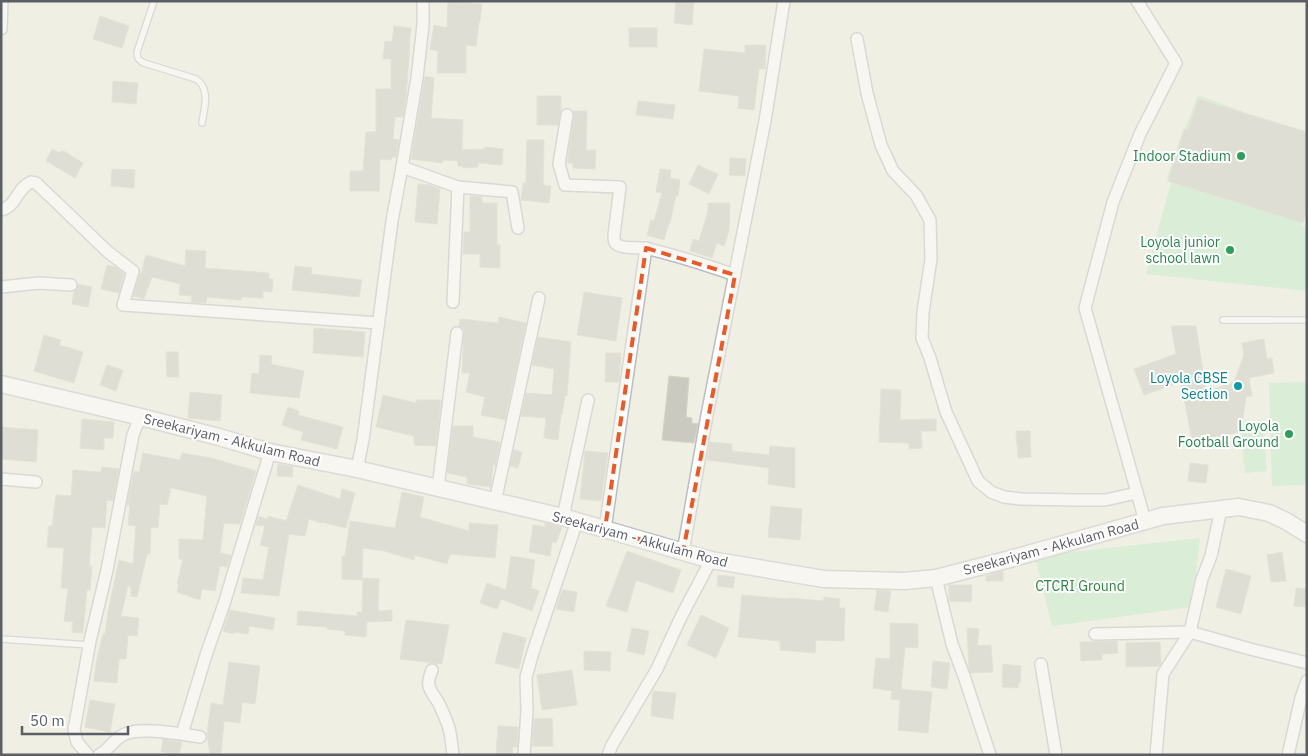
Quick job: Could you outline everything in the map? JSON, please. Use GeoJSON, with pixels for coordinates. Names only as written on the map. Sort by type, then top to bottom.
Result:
{"type":"FeatureCollection","features":[{"type":"Feature","properties":{"kind":"main road","name":"Sreekariyam - Akkulam Road"},"geometry":{"type":"LineString","coordinates":[[1,384],[140,417],[270,452],[357,469],[570,519],[711,560],[824,579],[904,581],[936,578],[1163,516],[1239,507],[1269,512],[1307,534]]}},
{"type":"Feature","properties":{"kind":"street"},"geometry":{"type":"LineString","coordinates":[[1,29],[2,1]]}},
{"type":"Feature","properties":{"kind":"street"},"geometry":{"type":"LineString","coordinates":[[357,469],[363,440],[392,221],[417,78],[423,25],[423,1]]}},
{"type":"Feature","properties":{"kind":"street"},"geometry":{"type":"LineString","coordinates":[[683,552],[707,415],[765,121],[784,1]]}},
{"type":"Feature","properties":{"kind":"street"},"geometry":{"type":"LineString","coordinates":[[1137,1],[1176,63],[1140,134],[1113,202],[1085,308],[1145,521]]}},
{"type":"Feature","properties":{"kind":"street"},"geometry":{"type":"LineString","coordinates":[[857,39],[867,93],[880,145],[893,171],[916,195],[930,220],[931,259],[923,312],[922,338],[946,412],[978,481],[991,492],[1004,497],[1021,499],[1105,500],[1137,493]]}},
{"type":"Feature","properties":{"kind":"street"},"geometry":{"type":"LineString","coordinates":[[567,115],[559,164],[565,185],[620,187],[614,242],[622,247],[646,248],[677,256],[734,275]]}},
{"type":"Feature","properties":{"kind":"street"},"geometry":{"type":"LineString","coordinates":[[402,167],[458,187],[512,192],[518,228]]}},
{"type":"Feature","properties":{"kind":"street"},"geometry":{"type":"LineString","coordinates":[[1,210],[11,205],[24,185],[31,182],[36,183],[108,252],[133,271],[123,305],[379,323]]}},
{"type":"Feature","properties":{"kind":"street"},"geometry":{"type":"LineString","coordinates":[[453,302],[458,187]]}},
{"type":"Feature","properties":{"kind":"street"},"geometry":{"type":"LineString","coordinates":[[605,530],[646,248]]}},
{"type":"Feature","properties":{"kind":"street"},"geometry":{"type":"LineString","coordinates":[[1,287],[38,283],[71,285]]}},
{"type":"Feature","properties":{"kind":"street"},"geometry":{"type":"LineString","coordinates":[[496,502],[539,298]]}},
{"type":"Feature","properties":{"kind":"street"},"geometry":{"type":"LineString","coordinates":[[438,488],[457,334]]}},
{"type":"Feature","properties":{"kind":"street"},"geometry":{"type":"LineString","coordinates":[[524,755],[527,712],[526,677],[570,519],[588,400]]}},
{"type":"Feature","properties":{"kind":"street"},"geometry":{"type":"LineString","coordinates":[[88,755],[77,742],[74,730],[89,645],[107,570],[133,435],[140,417]]}},
{"type":"Feature","properties":{"kind":"street"},"geometry":{"type":"LineString","coordinates":[[182,734],[270,452]]}},
{"type":"Feature","properties":{"kind":"street"},"geometry":{"type":"LineString","coordinates":[[1,479],[36,482]]}},
{"type":"Feature","properties":{"kind":"street"},"geometry":{"type":"LineString","coordinates":[[1156,755],[1163,674],[1190,632],[1202,579],[1211,556],[1221,509]]}},
{"type":"Feature","properties":{"kind":"street"},"geometry":{"type":"LineString","coordinates":[[608,755],[657,669],[681,617],[711,560]]}},
{"type":"Feature","properties":{"kind":"street"},"geometry":{"type":"LineString","coordinates":[[936,578],[952,644],[990,755]]}},
{"type":"Feature","properties":{"kind":"street"},"geometry":{"type":"LineString","coordinates":[[1095,634],[1190,632],[1307,663]]}},
{"type":"Feature","properties":{"kind":"street"},"geometry":{"type":"LineString","coordinates":[[1042,664],[1056,755]]}},
{"type":"Feature","properties":{"kind":"street"},"geometry":{"type":"LineString","coordinates":[[432,670],[428,679],[428,686],[450,730],[453,755]]}},
{"type":"Feature","properties":{"kind":"street"},"geometry":{"type":"LineString","coordinates":[[1288,755],[1301,698],[1307,681]]}},
{"type":"Feature","properties":{"kind":"street"},"geometry":{"type":"LineString","coordinates":[[99,755],[126,733],[142,731],[200,737]]}},
{"type":"Feature","properties":{"kind":"lane"},"geometry":{"type":"LineString","coordinates":[[154,1],[137,52],[137,58],[139,61],[201,82],[205,91],[202,123]]}},
{"type":"Feature","properties":{"kind":"lane"},"geometry":{"type":"LineString","coordinates":[[1224,320],[1307,320]]}},
{"type":"Feature","properties":{"kind":"lane"},"geometry":{"type":"LineString","coordinates":[[1,639],[89,645]]}},
{"type":"Feature","properties":{"kind":"highlighted area"},"geometry":{"type":"Polygon","coordinates":[[[646,248],[735,275],[683,552],[605,529],[646,248]]]}},
{"type":"Feature","properties":{"kind":"green space"},"geometry":{"type":"Polygon","coordinates":[[[1198,95],[1307,136],[1307,212],[1301,226],[1307,225],[1307,291],[1146,274],[1172,179],[1167,177],[1198,95]]]}},
{"type":"Feature","properties":{"kind":"green space","name":"Loyola Football Ground"},"geometry":{"type":"Polygon","coordinates":[[[1307,382],[1307,485],[1272,486],[1269,383],[1307,382]]]}},
{"type":"Feature","properties":{"kind":"green space"},"geometry":{"type":"Polygon","coordinates":[[[1263,430],[1267,471],[1245,473],[1241,432],[1263,430]]]}},
{"type":"Feature","properties":{"kind":"green space","name":"CTCRI Ground"},"geometry":{"type":"Polygon","coordinates":[[[1200,538],[1192,607],[1052,626],[1035,556],[1200,538]]]}},
{"type":"Feature","properties":{"kind":"building"},"geometry":{"type":"Polygon","coordinates":[[[448,1],[482,4],[476,46],[466,45],[466,73],[437,73],[438,51],[430,49],[434,25],[447,28],[448,1]]]}},
{"type":"Feature","properties":{"kind":"building"},"geometry":{"type":"Polygon","coordinates":[[[676,1],[694,1],[692,25],[674,23],[676,1]]]}},
{"type":"Feature","properties":{"kind":"building"},"geometry":{"type":"Polygon","coordinates":[[[100,16],[129,26],[122,48],[93,39],[100,16]]]}},
{"type":"Feature","properties":{"kind":"building"},"geometry":{"type":"Polygon","coordinates":[[[394,26],[411,28],[403,117],[395,117],[393,139],[399,140],[396,157],[392,157],[391,160],[380,159],[379,191],[350,191],[350,171],[363,171],[366,132],[376,132],[376,89],[391,89],[391,59],[383,59],[385,41],[392,42],[394,26]]]}},
{"type":"Feature","properties":{"kind":"building"},"geometry":{"type":"Polygon","coordinates":[[[629,28],[657,28],[657,47],[629,47],[629,28]]]}},
{"type":"Feature","properties":{"kind":"building"},"geometry":{"type":"Polygon","coordinates":[[[745,45],[766,45],[765,69],[759,69],[754,110],[738,108],[739,96],[699,91],[704,49],[745,53],[745,45]]]}},
{"type":"Feature","properties":{"kind":"building"},"geometry":{"type":"Polygon","coordinates":[[[425,76],[434,78],[431,118],[463,120],[462,150],[485,149],[485,147],[503,149],[502,165],[478,163],[478,167],[463,168],[463,166],[458,166],[458,161],[443,160],[442,163],[411,159],[425,76]]]}},
{"type":"Feature","properties":{"kind":"building"},"geometry":{"type":"Polygon","coordinates":[[[113,81],[138,83],[136,104],[112,102],[113,81]]]}},
{"type":"Feature","properties":{"kind":"building"},"geometry":{"type":"Polygon","coordinates":[[[537,96],[561,96],[561,111],[558,125],[537,125],[537,96]]]}},
{"type":"Feature","properties":{"kind":"building","name":"Indoor Stadium"},"geometry":{"type":"Polygon","coordinates":[[[1198,99],[1307,132],[1307,209],[1303,223],[1168,181],[1184,129],[1188,131],[1198,99]]]}},
{"type":"Feature","properties":{"kind":"building"},"geometry":{"type":"Polygon","coordinates":[[[638,101],[675,105],[673,119],[636,115],[638,101]]]}},
{"type":"Feature","properties":{"kind":"building"},"geometry":{"type":"Polygon","coordinates":[[[573,111],[587,111],[586,150],[596,150],[595,169],[573,168],[573,163],[567,163],[574,116],[573,111]]]}},
{"type":"Feature","properties":{"kind":"building"},"geometry":{"type":"Polygon","coordinates":[[[527,140],[544,140],[543,185],[551,186],[549,203],[521,200],[523,183],[526,183],[527,140]]]}},
{"type":"Feature","properties":{"kind":"building"},"geometry":{"type":"Polygon","coordinates":[[[52,149],[60,153],[62,150],[83,163],[75,178],[46,161],[52,149]]]}},
{"type":"Feature","properties":{"kind":"building"},"geometry":{"type":"Polygon","coordinates":[[[730,158],[746,159],[745,176],[729,175],[730,158]]]}},
{"type":"Feature","properties":{"kind":"building"},"geometry":{"type":"Polygon","coordinates":[[[698,165],[718,174],[709,194],[689,184],[698,165]]]}},
{"type":"Feature","properties":{"kind":"building"},"geometry":{"type":"Polygon","coordinates":[[[112,169],[135,170],[134,188],[111,186],[112,169]]]}},
{"type":"Feature","properties":{"kind":"building"},"geometry":{"type":"Polygon","coordinates":[[[660,169],[671,170],[670,178],[680,180],[678,196],[676,195],[664,240],[647,235],[651,220],[654,221],[662,193],[656,192],[660,169]]]}},
{"type":"Feature","properties":{"kind":"building"},"geometry":{"type":"Polygon","coordinates":[[[418,184],[440,189],[437,224],[415,222],[418,184]]]}},
{"type":"Feature","properties":{"kind":"building"},"geometry":{"type":"Polygon","coordinates":[[[470,196],[482,197],[482,203],[497,203],[497,245],[500,245],[500,268],[480,267],[480,254],[463,254],[464,232],[470,232],[470,196]]]}},
{"type":"Feature","properties":{"kind":"building"},"geometry":{"type":"Polygon","coordinates":[[[708,203],[730,203],[729,231],[724,246],[717,243],[712,258],[690,251],[693,239],[699,241],[708,211],[708,203]]]}},
{"type":"Feature","properties":{"kind":"building"},"geometry":{"type":"Polygon","coordinates":[[[186,250],[206,251],[205,268],[269,273],[269,279],[273,279],[272,292],[263,291],[263,298],[242,297],[241,300],[207,297],[206,303],[191,302],[192,296],[179,295],[180,284],[152,277],[144,299],[133,296],[146,255],[185,266],[186,250]]]}},
{"type":"Feature","properties":{"kind":"building"},"geometry":{"type":"Polygon","coordinates":[[[107,265],[116,267],[124,274],[119,293],[101,289],[107,265]]]}},
{"type":"Feature","properties":{"kind":"building"},"geometry":{"type":"Polygon","coordinates":[[[295,266],[312,268],[311,274],[362,280],[359,297],[292,290],[295,266]]]}},
{"type":"Feature","properties":{"kind":"building"},"geometry":{"type":"Polygon","coordinates":[[[78,284],[92,287],[88,307],[72,304],[74,292],[78,284]]]}},
{"type":"Feature","properties":{"kind":"building"},"geometry":{"type":"Polygon","coordinates":[[[584,292],[622,298],[616,341],[577,335],[584,292]]]}},
{"type":"Feature","properties":{"kind":"building"},"geometry":{"type":"Polygon","coordinates":[[[499,317],[526,323],[505,420],[481,415],[485,397],[466,392],[470,373],[462,373],[464,330],[459,326],[460,319],[498,323],[499,317]]]}},
{"type":"Feature","properties":{"kind":"building","name":"Loyola CBSE Section"},"geometry":{"type":"Polygon","coordinates":[[[1171,326],[1196,326],[1206,392],[1234,382],[1244,355],[1242,343],[1264,339],[1267,359],[1272,358],[1274,373],[1249,378],[1252,396],[1246,397],[1241,432],[1192,441],[1181,382],[1144,395],[1134,369],[1176,354],[1171,326]]]}},
{"type":"Feature","properties":{"kind":"building"},"geometry":{"type":"Polygon","coordinates":[[[314,328],[365,332],[363,357],[313,353],[314,328]]]}},
{"type":"Feature","properties":{"kind":"building"},"geometry":{"type":"Polygon","coordinates":[[[44,335],[61,340],[59,345],[83,352],[74,383],[34,371],[44,335]]]}},
{"type":"Feature","properties":{"kind":"building"},"geometry":{"type":"Polygon","coordinates":[[[538,337],[571,342],[567,396],[565,396],[561,414],[558,440],[544,438],[546,418],[521,416],[526,393],[552,395],[554,369],[532,365],[538,337]]]}},
{"type":"Feature","properties":{"kind":"building"},"geometry":{"type":"Polygon","coordinates":[[[166,352],[178,352],[179,377],[167,377],[166,352]]]}},
{"type":"Feature","properties":{"kind":"building"},"geometry":{"type":"Polygon","coordinates":[[[606,353],[621,353],[619,382],[605,382],[606,353]]]}},
{"type":"Feature","properties":{"kind":"building"},"geometry":{"type":"Polygon","coordinates":[[[260,355],[272,356],[271,364],[304,371],[299,398],[250,393],[252,373],[259,374],[260,355]]]}},
{"type":"Feature","properties":{"kind":"building"},"geometry":{"type":"Polygon","coordinates":[[[107,365],[123,370],[116,391],[100,385],[107,365]]]}},
{"type":"Feature","properties":{"kind":"building"},"geometry":{"type":"Polygon","coordinates":[[[669,376],[689,378],[686,417],[692,418],[692,423],[698,424],[694,443],[662,440],[669,376]]]}},
{"type":"Feature","properties":{"kind":"building"},"geometry":{"type":"Polygon","coordinates":[[[881,389],[901,390],[900,420],[936,419],[936,431],[921,431],[922,448],[909,449],[909,443],[879,442],[881,389]]]}},
{"type":"Feature","properties":{"kind":"building"},"geometry":{"type":"Polygon","coordinates":[[[190,392],[222,395],[220,421],[188,418],[190,392]]]}},
{"type":"Feature","properties":{"kind":"building"},"geometry":{"type":"Polygon","coordinates":[[[383,395],[416,403],[416,400],[441,400],[436,446],[414,445],[414,436],[376,427],[383,395]]]}},
{"type":"Feature","properties":{"kind":"building"},"geometry":{"type":"Polygon","coordinates":[[[288,407],[299,411],[298,415],[343,427],[337,449],[301,440],[303,432],[282,425],[288,407]]]}},
{"type":"Feature","properties":{"kind":"building"},"geometry":{"type":"Polygon","coordinates":[[[82,419],[114,422],[113,438],[104,438],[104,450],[80,448],[82,419]]]}},
{"type":"Feature","properties":{"kind":"building"},"geometry":{"type":"Polygon","coordinates":[[[453,426],[473,426],[473,437],[500,442],[495,466],[493,465],[491,487],[467,484],[467,477],[447,473],[453,426]]]}},
{"type":"Feature","properties":{"kind":"building"},"geometry":{"type":"Polygon","coordinates":[[[1,427],[38,430],[36,462],[1,459],[1,427]]]}},
{"type":"Feature","properties":{"kind":"building"},"geometry":{"type":"Polygon","coordinates":[[[1016,431],[1030,431],[1031,457],[1018,458],[1016,431]]]}},
{"type":"Feature","properties":{"kind":"building"},"geometry":{"type":"Polygon","coordinates":[[[710,442],[732,444],[732,451],[769,455],[770,446],[795,448],[795,488],[768,484],[769,468],[707,460],[710,442]]]}},
{"type":"Feature","properties":{"kind":"building"},"geometry":{"type":"Polygon","coordinates":[[[514,450],[522,452],[518,468],[510,466],[514,450]]]}},
{"type":"Feature","properties":{"kind":"building"},"geometry":{"type":"Polygon","coordinates":[[[585,451],[608,453],[601,501],[580,499],[585,451]]]}},
{"type":"Feature","properties":{"kind":"building"},"geometry":{"type":"Polygon","coordinates":[[[143,453],[180,460],[182,453],[211,458],[256,471],[240,524],[224,523],[220,553],[231,555],[227,567],[220,566],[215,591],[202,589],[200,600],[177,592],[183,559],[179,559],[179,539],[203,540],[207,496],[171,488],[167,505],[160,504],[158,528],[151,527],[150,554],[147,554],[137,597],[131,596],[131,587],[128,586],[121,616],[139,618],[137,636],[128,635],[126,659],[119,659],[117,683],[94,681],[96,663],[103,634],[105,634],[119,560],[133,564],[136,526],[128,525],[130,505],[127,505],[134,471],[139,472],[143,453]]]}},
{"type":"Feature","properties":{"kind":"building"},"geometry":{"type":"Polygon","coordinates":[[[1190,463],[1208,465],[1206,483],[1188,481],[1190,463]]]}},
{"type":"Feature","properties":{"kind":"building"},"geometry":{"type":"Polygon","coordinates":[[[278,464],[293,467],[292,477],[277,476],[278,464]]]}},
{"type":"Feature","properties":{"kind":"building"},"geometry":{"type":"Polygon","coordinates":[[[102,467],[119,469],[113,501],[107,500],[105,528],[92,527],[89,566],[92,566],[90,590],[87,590],[83,633],[72,632],[73,622],[64,621],[68,589],[61,588],[64,548],[47,547],[49,526],[52,526],[56,495],[71,496],[73,470],[101,472],[102,467]]]}},
{"type":"Feature","properties":{"kind":"building"},"geometry":{"type":"Polygon","coordinates":[[[298,485],[340,499],[342,489],[355,493],[346,528],[309,519],[305,536],[289,534],[279,596],[241,593],[243,578],[263,580],[269,547],[260,545],[265,526],[256,525],[258,516],[267,519],[268,516],[286,521],[298,485]]]}},
{"type":"Feature","properties":{"kind":"building"},"geometry":{"type":"Polygon","coordinates":[[[402,492],[424,497],[420,517],[469,531],[469,523],[498,525],[495,558],[450,554],[447,564],[415,555],[414,560],[384,551],[363,548],[362,580],[342,579],[342,556],[345,556],[350,521],[395,528],[402,492]]]}},
{"type":"Feature","properties":{"kind":"building"},"geometry":{"type":"Polygon","coordinates":[[[771,506],[802,509],[800,540],[768,537],[771,506]]]}},
{"type":"Feature","properties":{"kind":"building"},"geometry":{"type":"Polygon","coordinates":[[[545,523],[562,527],[556,543],[552,542],[550,556],[529,552],[533,525],[545,527],[545,523]]]}},
{"type":"Feature","properties":{"kind":"building"},"geometry":{"type":"Polygon","coordinates":[[[627,551],[681,570],[673,593],[636,580],[627,612],[606,606],[627,551]]]}},
{"type":"Feature","properties":{"kind":"building"},"geometry":{"type":"Polygon","coordinates":[[[1282,552],[1286,581],[1271,582],[1267,555],[1282,552]]]}},
{"type":"Feature","properties":{"kind":"building"},"geometry":{"type":"Polygon","coordinates":[[[511,556],[535,560],[531,588],[539,591],[532,611],[501,599],[497,609],[480,603],[487,583],[506,590],[511,556]]]}},
{"type":"Feature","properties":{"kind":"building"},"geometry":{"type":"Polygon","coordinates":[[[1226,569],[1251,576],[1241,614],[1216,607],[1226,569]]]}},
{"type":"Feature","properties":{"kind":"building"},"geometry":{"type":"Polygon","coordinates":[[[1003,571],[1003,581],[986,581],[986,576],[1003,571]]]}},
{"type":"Feature","properties":{"kind":"building"},"geometry":{"type":"Polygon","coordinates":[[[718,575],[735,577],[733,588],[717,586],[718,575]]]}},
{"type":"Feature","properties":{"kind":"building"},"geometry":{"type":"Polygon","coordinates":[[[363,578],[379,579],[378,611],[392,610],[392,621],[367,622],[366,637],[345,635],[345,631],[327,629],[327,627],[297,625],[298,611],[357,616],[357,612],[362,612],[363,578]]]}},
{"type":"Feature","properties":{"kind":"building"},"geometry":{"type":"Polygon","coordinates":[[[949,585],[972,585],[971,602],[949,601],[949,585]]]}},
{"type":"Feature","properties":{"kind":"building"},"geometry":{"type":"Polygon","coordinates":[[[1296,588],[1307,589],[1307,607],[1294,606],[1296,588]]]}},
{"type":"Feature","properties":{"kind":"building"},"geometry":{"type":"Polygon","coordinates":[[[562,590],[577,592],[574,612],[556,609],[562,590]]]}},
{"type":"Feature","properties":{"kind":"building"},"geometry":{"type":"Polygon","coordinates":[[[877,590],[891,591],[888,612],[874,610],[877,590]]]}},
{"type":"Feature","properties":{"kind":"building"},"geometry":{"type":"Polygon","coordinates":[[[742,595],[824,601],[824,597],[840,599],[839,608],[845,608],[844,641],[816,640],[815,653],[780,650],[780,641],[738,637],[742,595]]]}},
{"type":"Feature","properties":{"kind":"building"},"geometry":{"type":"Polygon","coordinates":[[[230,610],[275,618],[273,630],[249,626],[248,634],[234,632],[234,634],[223,631],[230,610]]]}},
{"type":"Feature","properties":{"kind":"building"},"geometry":{"type":"Polygon","coordinates":[[[701,615],[729,628],[716,658],[687,645],[701,615]]]}},
{"type":"Feature","properties":{"kind":"building"},"geometry":{"type":"Polygon","coordinates":[[[406,620],[449,625],[442,664],[400,659],[406,620]]]}},
{"type":"Feature","properties":{"kind":"building"},"geometry":{"type":"Polygon","coordinates":[[[890,623],[918,624],[918,648],[905,647],[901,689],[932,692],[928,733],[898,730],[900,700],[891,699],[892,691],[873,688],[876,658],[890,659],[890,623]]]}},
{"type":"Feature","properties":{"kind":"building"},"geometry":{"type":"Polygon","coordinates":[[[632,628],[649,631],[644,655],[627,651],[632,628]]]}},
{"type":"Feature","properties":{"kind":"building"},"geometry":{"type":"Polygon","coordinates":[[[967,628],[979,629],[977,646],[991,645],[993,672],[971,673],[969,669],[967,628]]]}},
{"type":"Feature","properties":{"kind":"building"},"geometry":{"type":"Polygon","coordinates":[[[503,632],[526,638],[519,669],[495,663],[503,632]]]}},
{"type":"Feature","properties":{"kind":"building"},"geometry":{"type":"Polygon","coordinates":[[[1117,641],[1118,653],[1102,654],[1102,660],[1081,661],[1080,642],[1117,641]]]}},
{"type":"Feature","properties":{"kind":"building"},"geometry":{"type":"Polygon","coordinates":[[[1160,642],[1161,664],[1159,666],[1126,667],[1126,643],[1160,642]]]}},
{"type":"Feature","properties":{"kind":"building"},"geometry":{"type":"Polygon","coordinates":[[[584,651],[611,652],[610,671],[584,670],[584,651]]]}},
{"type":"Feature","properties":{"kind":"building"},"geometry":{"type":"Polygon","coordinates":[[[933,661],[950,663],[947,689],[931,687],[933,661]]]}},
{"type":"Feature","properties":{"kind":"building"},"geometry":{"type":"Polygon","coordinates":[[[229,662],[260,666],[255,704],[242,702],[240,723],[224,721],[221,755],[210,755],[207,734],[211,703],[223,705],[229,662]]]}},
{"type":"Feature","properties":{"kind":"building"},"geometry":{"type":"Polygon","coordinates":[[[1003,664],[1021,666],[1018,688],[1002,687],[1003,664]]]}},
{"type":"Feature","properties":{"kind":"building"},"geometry":{"type":"Polygon","coordinates":[[[572,670],[577,705],[542,710],[537,675],[572,670]]]}},
{"type":"Feature","properties":{"kind":"building"},"geometry":{"type":"Polygon","coordinates":[[[653,691],[676,693],[673,719],[651,716],[653,691]]]}},
{"type":"Feature","properties":{"kind":"building"},"geometry":{"type":"Polygon","coordinates":[[[90,700],[115,704],[110,732],[85,727],[90,700]]]}},
{"type":"Feature","properties":{"kind":"building"},"geometry":{"type":"Polygon","coordinates":[[[552,718],[553,746],[532,746],[534,719],[552,718]]]}},
{"type":"Feature","properties":{"kind":"building"},"geometry":{"type":"Polygon","coordinates":[[[498,726],[518,727],[517,747],[512,747],[513,755],[496,755],[498,726]]]}},
{"type":"Feature","properties":{"kind":"building"},"geometry":{"type":"Polygon","coordinates":[[[163,739],[182,742],[179,755],[161,752],[163,739]]]}},
{"type":"Feature","properties":{"kind":"place","name":"Indoor Stadium"},"geometry":{"type":"Point","coordinates":[1241,156]}},
{"type":"Feature","properties":{"kind":"place","name":"Loyola junior school lawn"},"geometry":{"type":"Point","coordinates":[1230,250]}},
{"type":"Feature","properties":{"kind":"place","name":"Loyola CBSE Section"},"geometry":{"type":"Point","coordinates":[1238,386]}},
{"type":"Feature","properties":{"kind":"place","name":"Loyola Football Ground"},"geometry":{"type":"Point","coordinates":[1289,434]}}]}
